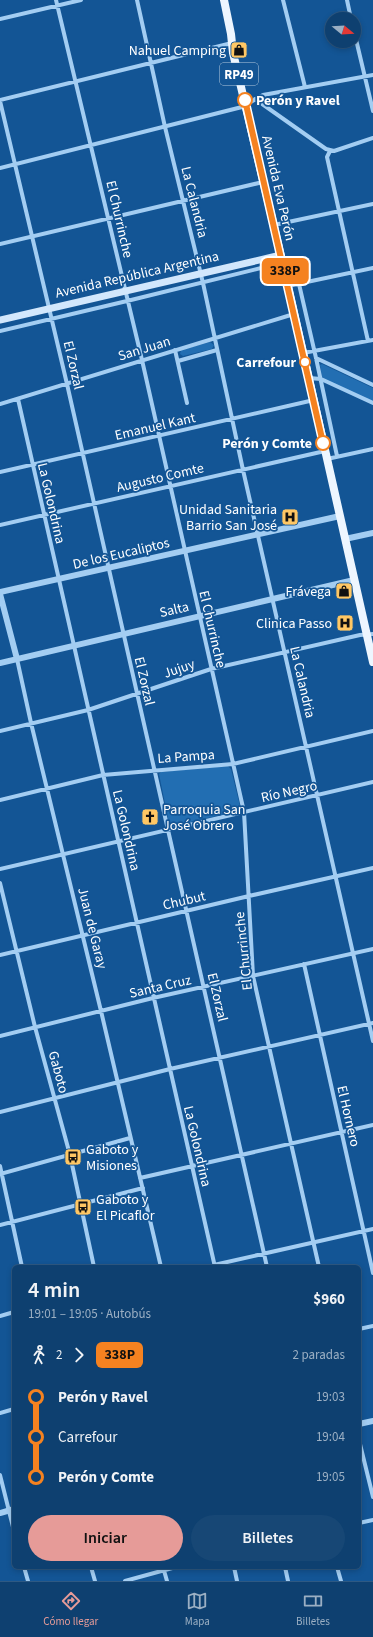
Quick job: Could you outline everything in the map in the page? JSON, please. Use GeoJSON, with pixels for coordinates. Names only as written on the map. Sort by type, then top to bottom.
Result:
{"type":"FeatureCollection","features":[{"type":"Feature","properties":{"kind":"main road","name":"Avenida Eva Perón"},"geometry":{"type":"LineString","coordinates":[[224,0],[232,34],[232,44],[354,580],[370,635],[373,662]]}},
{"type":"Feature","properties":{"kind":"main road","name":"Avenida República Argentina"},"geometry":{"type":"LineString","coordinates":[[0,320],[281,255]]}},
{"type":"Feature","properties":{"kind":"street","name":"El Churrinche"},"geometry":{"type":"LineString","coordinates":[[56,0],[92,145],[108,220],[142,360],[244,812],[253,976],[319,1265]]}},
{"type":"Feature","properties":{"kind":"street"},"geometry":{"type":"LineString","coordinates":[[0,20],[81,0]]}},
{"type":"Feature","properties":{"kind":"street","name":"La Calandria"},"geometry":{"type":"LineString","coordinates":[[137,0],[165,127],[203,282],[243,470],[353,953],[371,1024],[373,1041]]}},
{"type":"Feature","properties":{"kind":"street"},"geometry":{"type":"LineString","coordinates":[[283,0],[305,87]]}},
{"type":"Feature","properties":{"kind":"street"},"geometry":{"type":"LineString","coordinates":[[347,0],[350,12]]}},
{"type":"Feature","properties":{"kind":"street"},"geometry":{"type":"LineString","coordinates":[[0,101],[76,81],[232,44]]}},
{"type":"Feature","properties":{"kind":"street"},"geometry":{"type":"LineString","coordinates":[[358,48],[373,111]]}},
{"type":"Feature","properties":{"kind":"street"},"geometry":{"type":"LineString","coordinates":[[0,168],[242,107],[263,95],[373,75]]}},
{"type":"Feature","properties":{"kind":"street"},"geometry":{"type":"LineString","coordinates":[[255,99],[330,151],[373,138]]}},
{"type":"Feature","properties":{"kind":"street","name":"El Zorzal"},"geometry":{"type":"LineString","coordinates":[[0,101],[52,318],[267,1265]]}},
{"type":"Feature","properties":{"kind":"street"},"geometry":{"type":"LineString","coordinates":[[303,353],[370,341],[327,157],[330,151]]}},
{"type":"Feature","properties":{"kind":"street"},"geometry":{"type":"LineString","coordinates":[[0,244],[108,220],[264,182]]}},
{"type":"Feature","properties":{"kind":"street"},"geometry":{"type":"LineString","coordinates":[[274,225],[373,204]]}},
{"type":"Feature","properties":{"kind":"street"},"geometry":{"type":"LineString","coordinates":[[271,257],[276,278],[286,277]]}},
{"type":"Feature","properties":{"kind":"street","name":"Avenida República Argentina"},"geometry":{"type":"LineString","coordinates":[[0,331],[273,265]]}},
{"type":"Feature","properties":{"kind":"street"},"geometry":{"type":"LineString","coordinates":[[288,286],[373,268]]}},
{"type":"Feature","properties":{"kind":"street"},"geometry":{"type":"LineString","coordinates":[[299,284],[337,456]]}},
{"type":"Feature","properties":{"kind":"street","name":"San Juan"},"geometry":{"type":"LineString","coordinates":[[0,404],[294,314]]}},
{"type":"Feature","properties":{"kind":"street"},"geometry":{"type":"LineString","coordinates":[[175,350],[187,403]]}},
{"type":"Feature","properties":{"kind":"street","name":"San Juan"},"geometry":{"type":"LineString","coordinates":[[178,361],[217,350]]}},
{"type":"Feature","properties":{"kind":"street"},"geometry":{"type":"LineString","coordinates":[[316,358],[373,385]]}},
{"type":"Feature","properties":{"kind":"street"},"geometry":{"type":"LineString","coordinates":[[309,378],[321,379],[373,403]]}},
{"type":"Feature","properties":{"kind":"street","name":"La Golondrina"},"geometry":{"type":"LineString","coordinates":[[18,399],[214,1265]]}},
{"type":"Feature","properties":{"kind":"street","name":"Emanuel Kant"},"geometry":{"type":"LineString","coordinates":[[0,472],[314,400]]}},
{"type":"Feature","properties":{"kind":"street","name":"Augusto Comte"},"geometry":{"type":"LineString","coordinates":[[0,525],[243,470],[326,455],[337,456],[373,449]]}},
{"type":"Feature","properties":{"kind":"street","name":"De los Eucaliptos"},"geometry":{"type":"LineString","coordinates":[[0,593],[340,516]]}},
{"type":"Feature","properties":{"kind":"street"},"geometry":{"type":"LineString","coordinates":[[346,540],[373,533]]}},
{"type":"Feature","properties":{"kind":"street","name":"Salta"},"geometry":{"type":"LineString","coordinates":[[0,663],[354,580]]}},
{"type":"Feature","properties":{"kind":"street","name":"Juan de Garay"},"geometry":{"type":"LineString","coordinates":[[0,593],[118,1081],[161,1265]]}},
{"type":"Feature","properties":{"kind":"street","name":"Jujuy"},"geometry":{"type":"LineString","coordinates":[[0,731],[88,710],[211,669],[284,652],[370,635]]}},
{"type":"Feature","properties":{"kind":"street","name":"La Pampa"},"geometry":{"type":"LineString","coordinates":[[0,800],[103,775],[154,769],[233,764],[373,731]]}},
{"type":"Feature","properties":{"kind":"street","name":"Río Negro"},"geometry":{"type":"LineString","coordinates":[[0,869],[373,782]]}},
{"type":"Feature","properties":{"kind":"street","name":"Chubut"},"geometry":{"type":"LineString","coordinates":[[0,955],[373,868]]}},
{"type":"Feature","properties":{"kind":"street","name":"Gaboto"},"geometry":{"type":"LineString","coordinates":[[0,883],[35,1027],[70,1155],[94,1265]]}},
{"type":"Feature","properties":{"kind":"street","name":"Santa Cruz"},"geometry":{"type":"LineString","coordinates":[[0,1036],[154,998],[373,948]]}},
{"type":"Feature","properties":{"kind":"street","name":"El Hornero"},"geometry":{"type":"LineString","coordinates":[[304,964],[373,1273]]}},
{"type":"Feature","properties":{"kind":"street"},"geometry":{"type":"LineString","coordinates":[[0,1112],[118,1081],[371,1024]]}},
{"type":"Feature","properties":{"kind":"street"},"geometry":{"type":"LineString","coordinates":[[140,1178],[373,1125]]}},
{"type":"Feature","properties":{"kind":"street"},"geometry":{"type":"LineString","coordinates":[[1,1173],[130,1138]]}},
{"type":"Feature","properties":{"kind":"street"},"geometry":{"type":"LineString","coordinates":[[0,1166],[22,1265]]}},
{"type":"Feature","properties":{"kind":"street"},"geometry":{"type":"LineString","coordinates":[[0,1225],[143,1188]]}},
{"type":"Feature","properties":{"kind":"street"},"geometry":{"type":"LineString","coordinates":[[218,1265],[373,1229]]}},
{"type":"Feature","properties":{"kind":"street"},"geometry":{"type":"LineString","coordinates":[[0,1316],[12,1313]]}},
{"type":"Feature","properties":{"kind":"street"},"geometry":{"type":"LineString","coordinates":[[361,1329],[373,1326]]}},
{"type":"Feature","properties":{"kind":"street"},"geometry":{"type":"LineString","coordinates":[[0,1413],[12,1410]]}},
{"type":"Feature","properties":{"kind":"street"},"geometry":{"type":"LineString","coordinates":[[361,1424],[373,1421]]}},
{"type":"Feature","properties":{"kind":"street"},"geometry":{"type":"LineString","coordinates":[[361,1448],[373,1497]]}},
{"type":"Feature","properties":{"kind":"street"},"geometry":{"type":"LineString","coordinates":[[0,1475],[11,1510],[0,1513]]}},
{"type":"Feature","properties":{"kind":"street"},"geometry":{"type":"LineString","coordinates":[[361,1523],[373,1520]]}},
{"type":"Feature","properties":{"kind":"street"},"geometry":{"type":"LineString","coordinates":[[25,1569],[28,1581]]}},
{"type":"Feature","properties":{"kind":"street"},"geometry":{"type":"LineString","coordinates":[[92,1569],[95,1581]]}},
{"type":"Feature","properties":{"kind":"street"},"geometry":{"type":"LineString","coordinates":[[125,1581],[163,1569],[167,1581]]}},
{"type":"Feature","properties":{"kind":"street"},"geometry":{"type":"LineString","coordinates":[[234,1569],[237,1581]]}},
{"type":"Feature","properties":{"kind":"street"},"geometry":{"type":"LineString","coordinates":[[285,1569],[288,1581]]}},
{"type":"Feature","properties":{"kind":"street"},"geometry":{"type":"LineString","coordinates":[[338,1569],[341,1581]]}},
{"type":"Feature","properties":{"kind":"shaded area"},"geometry":{"type":"Polygon","coordinates":[[[210,342],[214,345],[212,349],[183,356],[180,354],[181,350],[210,342]]]}},
{"type":"Feature","properties":{"kind":"shaded area"},"geometry":{"type":"Polygon","coordinates":[[[322,364],[373,388],[373,402],[325,380],[322,377],[320,365],[322,364]]]}},
{"type":"Feature","properties":{"kind":"shaded area"},"geometry":{"type":"Polygon","coordinates":[[[228,766],[231,769],[240,806],[238,811],[173,826],[169,823],[159,774],[161,772],[228,766]]]}},
{"type":"Feature","properties":{"kind":"bus line","name":"338P"},"geometry":{"type":"LineString","coordinates":[[245,100],[323,443]]}},
{"type":"Feature","properties":{"kind":"place","name":"Nahuel Camping"},"geometry":{"type":"Point","coordinates":[239,50]}},
{"type":"Feature","properties":{"kind":"place","name":"Perón y Ravel"},"geometry":{"type":"Point","coordinates":[245,100]}},
{"type":"Feature","properties":{"kind":"place","name":"Carrefour"},"geometry":{"type":"Point","coordinates":[305,362]}},
{"type":"Feature","properties":{"kind":"place","name":"Perón y Comte"},"geometry":{"type":"Point","coordinates":[323,443]}},
{"type":"Feature","properties":{"kind":"place","name":"Unidad Sanitaria Barrio San José"},"geometry":{"type":"Point","coordinates":[290,517]}},
{"type":"Feature","properties":{"kind":"place","name":"Frávega"},"geometry":{"type":"Point","coordinates":[344,591]}},
{"type":"Feature","properties":{"kind":"place","name":"Clinica Passo"},"geometry":{"type":"Point","coordinates":[345,623]}},
{"type":"Feature","properties":{"kind":"place","name":"Parroquia San José Obrero"},"geometry":{"type":"Point","coordinates":[150,817]}},
{"type":"Feature","properties":{"kind":"place","name":"Gaboto y Misiones"},"geometry":{"type":"Point","coordinates":[73,1157]}},
{"type":"Feature","properties":{"kind":"place","name":"Gaboto y El Picaflor"},"geometry":{"type":"Point","coordinates":[83,1207]}}]}
